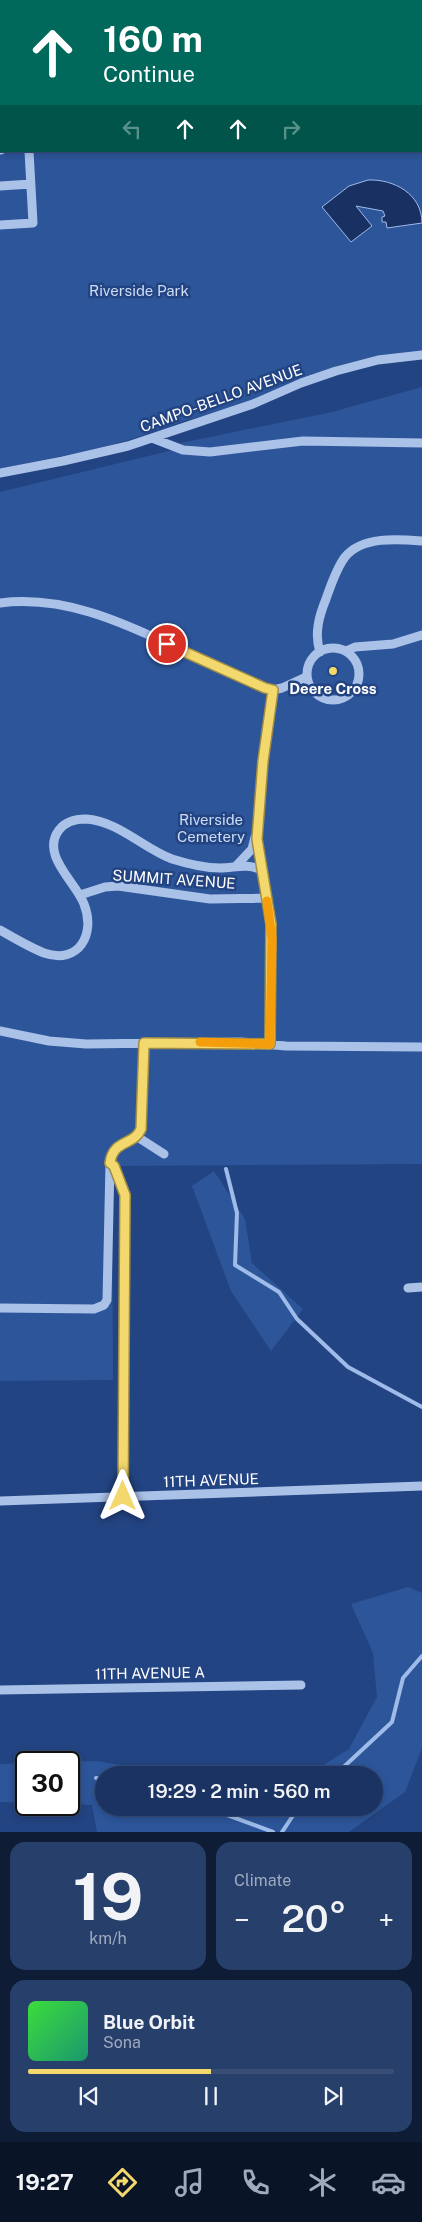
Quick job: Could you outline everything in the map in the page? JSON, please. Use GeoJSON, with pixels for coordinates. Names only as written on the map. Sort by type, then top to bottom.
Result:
{"type":"FeatureCollection","features":[{"type":"Feature","properties":{"kind":"street"},"geometry":{"type":"LineString","coordinates":[[0,225],[33,223],[29,152]]}},
{"type":"Feature","properties":{"kind":"street"},"geometry":{"type":"LineString","coordinates":[[0,186],[31,184]]}},
{"type":"Feature","properties":{"kind":"street","name":"CAMPO-BELLO AVENUE"},"geometry":{"type":"LineString","coordinates":[[0,473],[63,462],[152,438],[253,404],[301,383],[336,371],[378,360],[422,355]]}},
{"type":"Feature","properties":{"kind":"street"},"geometry":{"type":"LineString","coordinates":[[152,438],[183,450],[210,452],[303,441],[422,443]]}},
{"type":"Feature","properties":{"kind":"street"},"geometry":{"type":"LineString","coordinates":[[320,652],[317,632],[322,610],[338,567],[346,555],[356,548],[380,541],[396,539],[422,541]]}},
{"type":"Feature","properties":{"kind":"street"},"geometry":{"type":"LineString","coordinates":[[0,603],[32,601],[62,605],[107,617],[273,690],[306,677]]}},
{"type":"Feature","properties":{"kind":"street"},"geometry":{"type":"LineString","coordinates":[[346,651],[354,648],[393,644],[422,635]]}},
{"type":"Feature","properties":{"kind":"street"},"geometry":{"type":"LineString","coordinates":[[336,648],[346,651],[356,661],[360,674],[358,683],[353,692],[344,699],[334,701],[324,699],[316,694],[308,685],[306,677],[310,662],[320,652],[336,648]]}},
{"type":"Feature","properties":{"kind":"street"},"geometry":{"type":"LineString","coordinates":[[234,867],[252,849],[257,827],[263,761],[273,690]]}},
{"type":"Feature","properties":{"kind":"street","name":"SUMMIT AVENUE"},"geometry":{"type":"LineString","coordinates":[[0,930],[44,953],[63,955],[70,953],[84,943],[87,936],[88,917],[80,895],[60,866],[53,843],[55,835],[61,828],[77,820],[87,819],[107,824],[171,858],[197,866],[250,866],[261,870]]}},
{"type":"Feature","properties":{"kind":"street"},"geometry":{"type":"LineString","coordinates":[[257,827],[261,870],[272,939],[270,1044]]}},
{"type":"Feature","properties":{"kind":"street","name":"SUMMIT AVENUE"},"geometry":{"type":"LineString","coordinates":[[80,895],[106,887],[118,886],[210,899],[266,898]]}},
{"type":"Feature","properties":{"kind":"street"},"geometry":{"type":"LineString","coordinates":[[0,1031],[14,1035],[72,1043],[422,1047]]}},
{"type":"Feature","properties":{"kind":"street"},"geometry":{"type":"LineString","coordinates":[[0,1308],[94,1309],[104,1305],[107,1300],[111,1156],[117,1146],[136,1136],[141,1129],[144,1043]]}},
{"type":"Feature","properties":{"kind":"street"},"geometry":{"type":"LineString","coordinates":[[136,1136],[164,1154]]}},
{"type":"Feature","properties":{"kind":"street"},"geometry":{"type":"LineString","coordinates":[[110,1163],[114,1166],[125,1195],[123,1496]]}},
{"type":"Feature","properties":{"kind":"street"},"geometry":{"type":"LineString","coordinates":[[408,1288],[422,1287]]}},
{"type":"Feature","properties":{"kind":"street","name":"11TH AVENUE"},"geometry":{"type":"LineString","coordinates":[[0,1501],[422,1486]]}},
{"type":"Feature","properties":{"kind":"street","name":"11TH AVENUE A"},"geometry":{"type":"LineString","coordinates":[[0,1690],[301,1685]]}},
{"type":"Feature","properties":{"kind":"green space","name":"Riverside Park"},"geometry":{"type":"Polygon","coordinates":[[[0,152],[422,152],[422,351],[368,358],[340,365],[299,379],[230,409],[190,419],[129,440],[0,469],[0,152]]]}},
{"type":"Feature","properties":{"kind":"green space","name":"Riverside Cemetery"},"geometry":{"type":"Polygon","coordinates":[[[422,387],[422,1164],[112,1166],[113,1380],[0,1381],[0,492],[173,450],[176,444],[332,412],[422,387]]]}},
{"type":"Feature","properties":{"kind":"green space"},"geometry":{"type":"Polygon","coordinates":[[[214,1171],[245,1219],[252,1263],[303,1309],[271,1351],[231,1291],[192,1186],[214,1171]]]}},
{"type":"Feature","properties":{"kind":"green space"},"geometry":{"type":"Polygon","coordinates":[[[408,1587],[422,1593],[422,1748],[405,1792],[383,1808],[383,1766],[322,1766],[349,1749],[377,1697],[373,1653],[351,1604],[408,1587]]]}},
{"type":"Feature","properties":{"kind":"green space"},"geometry":{"type":"Polygon","coordinates":[[[80,1761],[96,1761],[126,1766],[95,1766],[95,1816],[371,1816],[349,1832],[97,1832],[92,1805],[80,1804],[80,1761]]]}},
{"type":"Feature","properties":{"kind":"green space"},"geometry":{"type":"Polygon","coordinates":[[[15,1763],[15,1803],[0,1802],[0,1764],[15,1763]]]}},
{"type":"Feature","properties":{"kind":"shaded area"},"geometry":{"type":"Polygon","coordinates":[[[368,180],[387,182],[405,190],[417,204],[421,213],[422,223],[387,228],[386,222],[382,222],[382,217],[385,216],[383,211],[356,206],[372,226],[351,242],[322,207],[349,186],[368,180]]]}},
{"type":"Feature","properties":{"kind":"waterway"},"geometry":{"type":"LineString","coordinates":[[226,1169],[237,1213],[235,1265],[279,1292],[297,1319],[348,1367],[422,1407]]}},
{"type":"Feature","properties":{"kind":"waterway"},"geometry":{"type":"LineString","coordinates":[[345,1766],[392,1722],[403,1678],[422,1656]]}},
{"type":"Feature","properties":{"kind":"waterway"},"geometry":{"type":"LineString","coordinates":[[230,1816],[273,1832]]}},
{"type":"Feature","properties":{"kind":"waterway"},"geometry":{"type":"LineString","coordinates":[[282,1832],[293,1816]]}},
{"type":"Feature","properties":{"kind":"slow traffic"},"geometry":{"type":"LineString","coordinates":[[200,1042],[270,1044],[272,939],[267,901]]}},
{"type":"Feature","properties":{"kind":"place","name":"Deere Cross"},"geometry":{"type":"Point","coordinates":[333,671]}},
{"type":"Feature","properties":{"kind":"route"},"geometry":{"type":"LineString","coordinates":[[123,1496],[125,1195],[114,1166],[110,1163],[111,1156],[117,1146],[131,1140],[141,1129],[144,1043],[241,1042],[270,1044],[272,939],[257,839],[263,761],[273,690],[167,644]]}}]}
